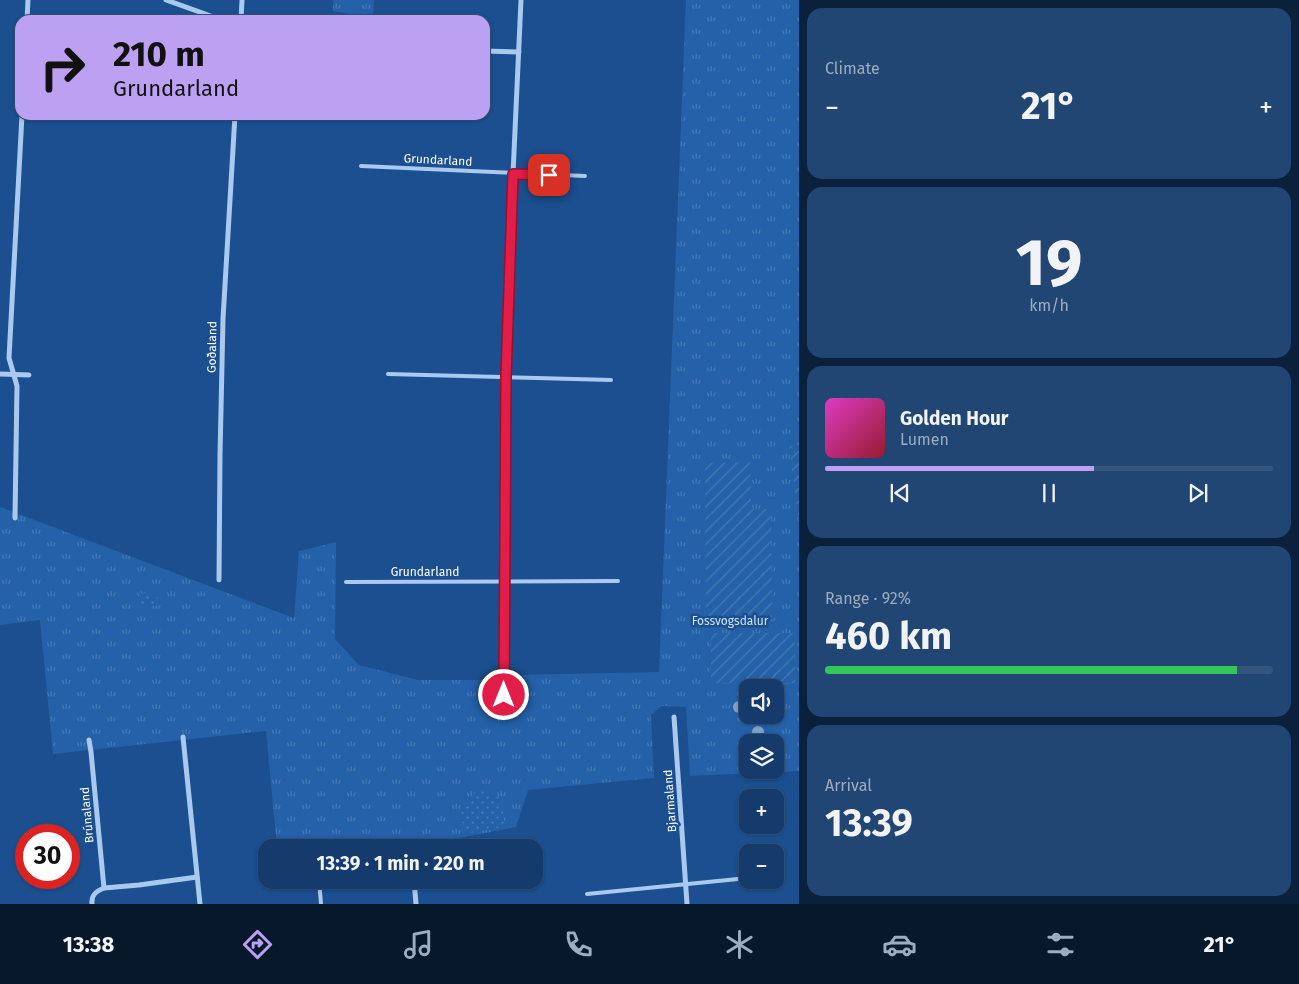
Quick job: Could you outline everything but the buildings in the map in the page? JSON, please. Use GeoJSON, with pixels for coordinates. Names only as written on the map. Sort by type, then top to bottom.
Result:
{"type":"FeatureCollection","features":[{"type":"Feature","properties":{"kind":"street"},"geometry":{"type":"LineString","coordinates":[[27,15],[28,0]]}},
{"type":"Feature","properties":{"kind":"street"},"geometry":{"type":"LineString","coordinates":[[166,0],[208,15]]}},
{"type":"Feature","properties":{"kind":"street"},"geometry":{"type":"LineString","coordinates":[[240,15],[242,0]]}},
{"type":"Feature","properties":{"kind":"street"},"geometry":{"type":"LineString","coordinates":[[504,695],[506,377],[513,174],[522,0]]}},
{"type":"Feature","properties":{"kind":"street"},"geometry":{"type":"LineString","coordinates":[[490,50],[519,52]]}},
{"type":"Feature","properties":{"kind":"street"},"geometry":{"type":"LineString","coordinates":[[15,518],[17,386],[9,358],[22,120]]}},
{"type":"Feature","properties":{"kind":"street","name":"Goðaland"},"geometry":{"type":"LineString","coordinates":[[219,580],[223,320],[235,120]]}},
{"type":"Feature","properties":{"kind":"street"},"geometry":{"type":"LineString","coordinates":[[0,374],[29,376]]}},
{"type":"Feature","properties":{"kind":"street","name":"Bjarmaland"},"geometry":{"type":"LineString","coordinates":[[674,717],[687,904]]}},
{"type":"Feature","properties":{"kind":"street"},"geometry":{"type":"LineString","coordinates":[[183,737],[200,904]]}},
{"type":"Feature","properties":{"kind":"street","name":"Brúnaland"},"geometry":{"type":"LineString","coordinates":[[89,740],[104,888]]}},
{"type":"Feature","properties":{"kind":"street"},"geometry":{"type":"LineString","coordinates":[[92,904],[94,893],[104,888],[197,877]]}},
{"type":"Feature","properties":{"kind":"street"},"geometry":{"type":"LineString","coordinates":[[415,889],[416,904]]}},
{"type":"Feature","properties":{"kind":"lane","name":"Grundarland"},"geometry":{"type":"LineString","coordinates":[[362,166],[585,176]]}},
{"type":"Feature","properties":{"kind":"lane"},"geometry":{"type":"LineString","coordinates":[[388,374],[611,380]]}},
{"type":"Feature","properties":{"kind":"lane","name":"Grundarland"},"geometry":{"type":"LineString","coordinates":[[346,582],[618,581]]}},
{"type":"Feature","properties":{"kind":"lane"},"geometry":{"type":"LineString","coordinates":[[587,894],[739,879]]}},
{"type":"Feature","properties":{"kind":"lane"},"geometry":{"type":"LineString","coordinates":[[320,889],[321,904]]}},
{"type":"Feature","properties":{"kind":"green space"},"geometry":{"type":"Polygon","coordinates":[[[333,0],[374,0],[373,15],[356,15],[333,11],[333,0]]]}},
{"type":"Feature","properties":{"kind":"green space","name":"Fossvogsdalur"},"geometry":{"type":"Polygon","coordinates":[[[686,0],[799,0],[799,771],[784,772],[784,734],[739,734],[739,774],[690,776],[686,707],[662,706],[651,715],[654,778],[528,790],[516,827],[454,839],[276,839],[266,731],[53,754],[40,620],[0,625],[0,507],[294,618],[299,551],[336,542],[335,639],[359,665],[418,680],[488,680],[515,675],[659,672],[686,0]]]}},
{"type":"Feature","properties":{"kind":"green space"},"geometry":{"type":"Polygon","coordinates":[[[799,445],[799,524],[789,446],[799,445]]]}},
{"type":"Feature","properties":{"kind":"green space"},"geometry":{"type":"Polygon","coordinates":[[[750,462],[751,509],[771,509],[772,619],[706,619],[705,463],[750,462]]]}},
{"type":"Feature","properties":{"kind":"green space"},"geometry":{"type":"Polygon","coordinates":[[[140,593],[147,593],[160,599],[160,604],[155,606],[141,605],[140,593]]]}},
{"type":"Feature","properties":{"kind":"green space"},"geometry":{"type":"Polygon","coordinates":[[[711,633],[795,633],[795,683],[784,683],[784,679],[739,679],[739,683],[711,683],[711,633]]]}},
{"type":"Feature","properties":{"kind":"green space"},"geometry":{"type":"Polygon","coordinates":[[[484,789],[501,798],[505,827],[464,834],[461,812],[476,792],[484,789]]]}},
{"type":"Feature","properties":{"kind":"route"},"geometry":{"type":"LineString","coordinates":[[504,695],[506,377],[513,174],[549,175]]}}]}
